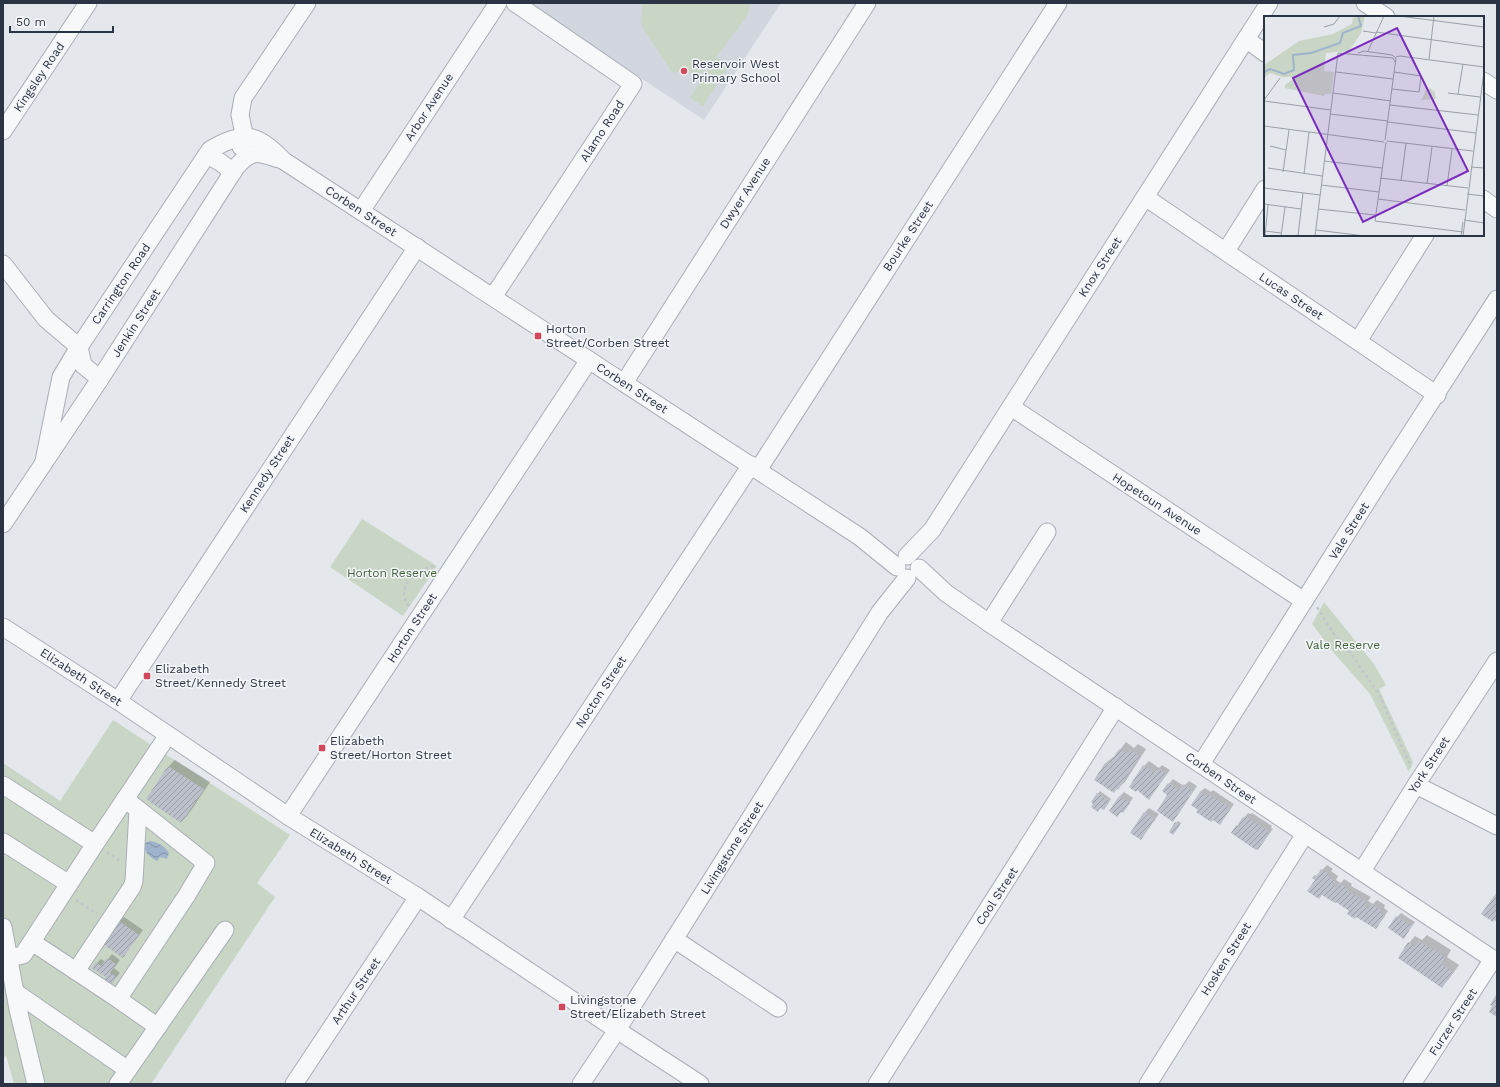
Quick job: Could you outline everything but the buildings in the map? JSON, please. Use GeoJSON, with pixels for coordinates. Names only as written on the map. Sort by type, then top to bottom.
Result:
{"type":"FeatureCollection","features":[{"type":"Feature","properties":{"kind":"street","name":"Kingsley Road"},"geometry":{"type":"LineString","coordinates":[[3,131],[88,3]]}},
{"type":"Feature","properties":{"kind":"street"},"geometry":{"type":"LineString","coordinates":[[207,155],[235,169],[241,151],[243,129],[240,115],[243,98],[307,3]]}},
{"type":"Feature","properties":{"kind":"street","name":"Arbor Avenue"},"geometry":{"type":"LineString","coordinates":[[361,211],[498,3]]}},
{"type":"Feature","properties":{"kind":"street","name":"Alamo Road"},"geometry":{"type":"LineString","coordinates":[[493,297],[632,84],[515,3]]}},
{"type":"Feature","properties":{"kind":"street","name":"Dwyer Avenue"},"geometry":{"type":"LineString","coordinates":[[624,383],[867,3]]}},
{"type":"Feature","properties":{"kind":"street","name":"Bourke Street"},"geometry":{"type":"LineString","coordinates":[[754,468],[1058,3]]}},
{"type":"Feature","properties":{"kind":"street","name":"Knox Street"},"geometry":{"type":"LineString","coordinates":[[908,567],[1269,3]]}},
{"type":"Feature","properties":{"kind":"street"},"geometry":{"type":"LineString","coordinates":[[1365,3],[1384,16]]}},
{"type":"Feature","properties":{"kind":"street"},"geometry":{"type":"LineString","coordinates":[[1246,39],[1264,52]]}},
{"type":"Feature","properties":{"kind":"street"},"geometry":{"type":"LineString","coordinates":[[1484,82],[1497,90]]}},
{"type":"Feature","properties":{"kind":"street","name":"Carrington Road"},"geometry":{"type":"LineString","coordinates":[[44,461],[61,377],[79,346],[210,150],[226,140],[250,137],[273,149],[284,161]]}},
{"type":"Feature","properties":{"kind":"street","name":"Jenkin Street"},"geometry":{"type":"LineString","coordinates":[[3,524],[100,379],[235,169],[246,156],[254,154],[266,155],[284,161]]}},
{"type":"Feature","properties":{"kind":"street","name":"Corben Street"},"geometry":{"type":"LineString","coordinates":[[284,161],[908,567],[989,623],[1495,960]]}},
{"type":"Feature","properties":{"kind":"street"},"geometry":{"type":"LineString","coordinates":[[1226,251],[1264,191]]}},
{"type":"Feature","properties":{"kind":"street","name":"Lucas Street"},"geometry":{"type":"LineString","coordinates":[[1145,197],[1437,395]]}},
{"type":"Feature","properties":{"kind":"street"},"geometry":{"type":"LineString","coordinates":[[1484,200],[1497,209]]}},
{"type":"Feature","properties":{"kind":"street"},"geometry":{"type":"LineString","coordinates":[[1358,341],[1424,236]]}},
{"type":"Feature","properties":{"kind":"street","name":"Kennedy Street"},"geometry":{"type":"LineString","coordinates":[[118,701],[417,248]]}},
{"type":"Feature","properties":{"kind":"street"},"geometry":{"type":"LineString","coordinates":[[3,264],[46,319],[79,346],[82,365],[100,379]]}},
{"type":"Feature","properties":{"kind":"street","name":"Vale Street"},"geometry":{"type":"LineString","coordinates":[[1202,764],[1378,484],[1437,395],[1497,299]]}},
{"type":"Feature","properties":{"kind":"street","name":"Horton Street"},"geometry":{"type":"LineString","coordinates":[[288,816],[589,360]]}},
{"type":"Feature","properties":{"kind":"street","name":"Hopetoun Avenue"},"geometry":{"type":"LineString","coordinates":[[1010,407],[1307,597]]}},
{"type":"Feature","properties":{"kind":"street","name":"Nocton Street"},"geometry":{"type":"LineString","coordinates":[[451,920],[754,468]]}},
{"type":"Feature","properties":{"kind":"street"},"geometry":{"type":"LineString","coordinates":[[989,623],[1047,532]]}},
{"type":"Feature","properties":{"kind":"street","name":"Livingstone Street"},"geometry":{"type":"LineString","coordinates":[[582,1084],[908,567]]}},
{"type":"Feature","properties":{"kind":"street","name":"Elizabeth Street"},"geometry":{"type":"LineString","coordinates":[[3,627],[118,701],[288,816],[418,897],[700,1084]]}},
{"type":"Feature","properties":{"kind":"street","name":"York Street"},"geometry":{"type":"LineString","coordinates":[[1362,871],[1417,783],[1497,661]]}},
{"type":"Feature","properties":{"kind":"street","name":"Cool Street"},"geometry":{"type":"LineString","coordinates":[[877,1084],[1116,708]]}},
{"type":"Feature","properties":{"kind":"street"},"geometry":{"type":"LineString","coordinates":[[9,958],[23,955],[95,844],[131,804],[168,735]]}},
{"type":"Feature","properties":{"kind":"street"},"geometry":{"type":"LineString","coordinates":[[1417,783],[1497,826]]}},
{"type":"Feature","properties":{"kind":"street"},"geometry":{"type":"LineString","coordinates":[[3,784],[95,844]]}},
{"type":"Feature","properties":{"kind":"street"},"geometry":{"type":"LineString","coordinates":[[76,971],[132,887],[134,881],[131,804]]}},
{"type":"Feature","properties":{"kind":"street"},"geometry":{"type":"LineString","coordinates":[[118,999],[187,895],[206,863],[131,804]]}},
{"type":"Feature","properties":{"kind":"street","name":"Hosken Street"},"geometry":{"type":"LineString","coordinates":[[1148,1084],[1305,834]]}},
{"type":"Feature","properties":{"kind":"street"},"geometry":{"type":"LineString","coordinates":[[3,842],[67,888]]}},
{"type":"Feature","properties":{"kind":"street","name":"Arthur Street"},"geometry":{"type":"LineString","coordinates":[[294,1084],[418,897]]}},
{"type":"Feature","properties":{"kind":"street"},"geometry":{"type":"LineString","coordinates":[[3,927],[15,992],[36,1084]]}},
{"type":"Feature","properties":{"kind":"street"},"geometry":{"type":"LineString","coordinates":[[118,1084],[225,930]]}},
{"type":"Feature","properties":{"kind":"street"},"geometry":{"type":"LineString","coordinates":[[674,939],[778,1008]]}},
{"type":"Feature","properties":{"kind":"street"},"geometry":{"type":"LineString","coordinates":[[32,942],[158,1027]]}},
{"type":"Feature","properties":{"kind":"street","name":"Furzer Street"},"geometry":{"type":"LineString","coordinates":[[1412,1084],[1495,960]]}},
{"type":"Feature","properties":{"kind":"street"},"geometry":{"type":"LineString","coordinates":[[15,992],[128,1070]]}},
{"type":"Feature","properties":{"kind":"path"},"geometry":{"type":"LineString","coordinates":[[409,606],[404,596],[405,588],[410,579],[425,568],[437,566]]}},
{"type":"Feature","properties":{"kind":"path"},"geometry":{"type":"LineString","coordinates":[[1307,597],[1333,633],[1347,648],[1379,694],[1417,783]]}},
{"type":"Feature","properties":{"kind":"path"},"geometry":{"type":"LineString","coordinates":[[95,844],[134,871]]}},
{"type":"Feature","properties":{"kind":"path"},"geometry":{"type":"LineString","coordinates":[[67,888],[109,922]]}},
{"type":"Feature","properties":{"kind":"shaded area","name":"Reservoir West Primary School"},"geometry":{"type":"Polygon","coordinates":[[[528,3],[781,3],[704,120],[528,3]]]}},
{"type":"Feature","properties":{"kind":"green space"},"geometry":{"type":"Polygon","coordinates":[[[643,3],[751,3],[746,18],[716,57],[729,66],[703,106],[690,98],[714,60],[702,73],[672,72],[641,25],[643,3]]]}},
{"type":"Feature","properties":{"kind":"green space","name":"Horton Reserve"},"geometry":{"type":"Polygon","coordinates":[[[362,519],[437,566],[403,616],[330,567],[362,519]]]}},
{"type":"Feature","properties":{"kind":"green space","name":"Vale Reserve"},"geometry":{"type":"Polygon","coordinates":[[[1324,602],[1374,664],[1386,685],[1379,689],[1413,762],[1409,772],[1370,694],[1334,653],[1312,624],[1324,602]]]}},
{"type":"Feature","properties":{"kind":"green space"},"geometry":{"type":"Polygon","coordinates":[[[113,720],[290,835],[257,883],[275,897],[151,1084],[14,1084],[6,1055],[3,1059],[3,763],[60,801],[113,720]]]}},
{"type":"Feature","properties":{"kind":"water"},"geometry":{"type":"Polygon","coordinates":[[[150,841],[156,842],[165,848],[169,853],[167,859],[160,857],[157,861],[148,854],[144,843],[150,841]]]}},
{"type":"Feature","properties":{"kind":"place","name":"Reservoir West Primary School"},"geometry":{"type":"Point","coordinates":[684,71]}},
{"type":"Feature","properties":{"kind":"place","name":"Horton Street/Corben Street"},"geometry":{"type":"Point","coordinates":[538,336]}},
{"type":"Feature","properties":{"kind":"place","name":"Elizabeth Street/Kennedy Street"},"geometry":{"type":"Point","coordinates":[147,676]}},
{"type":"Feature","properties":{"kind":"place","name":"Elizabeth Street/Horton Street"},"geometry":{"type":"Point","coordinates":[322,748]}},
{"type":"Feature","properties":{"kind":"place","name":"Livingstone Street/Elizabeth Street"},"geometry":{"type":"Point","coordinates":[562,1007]}}]}
